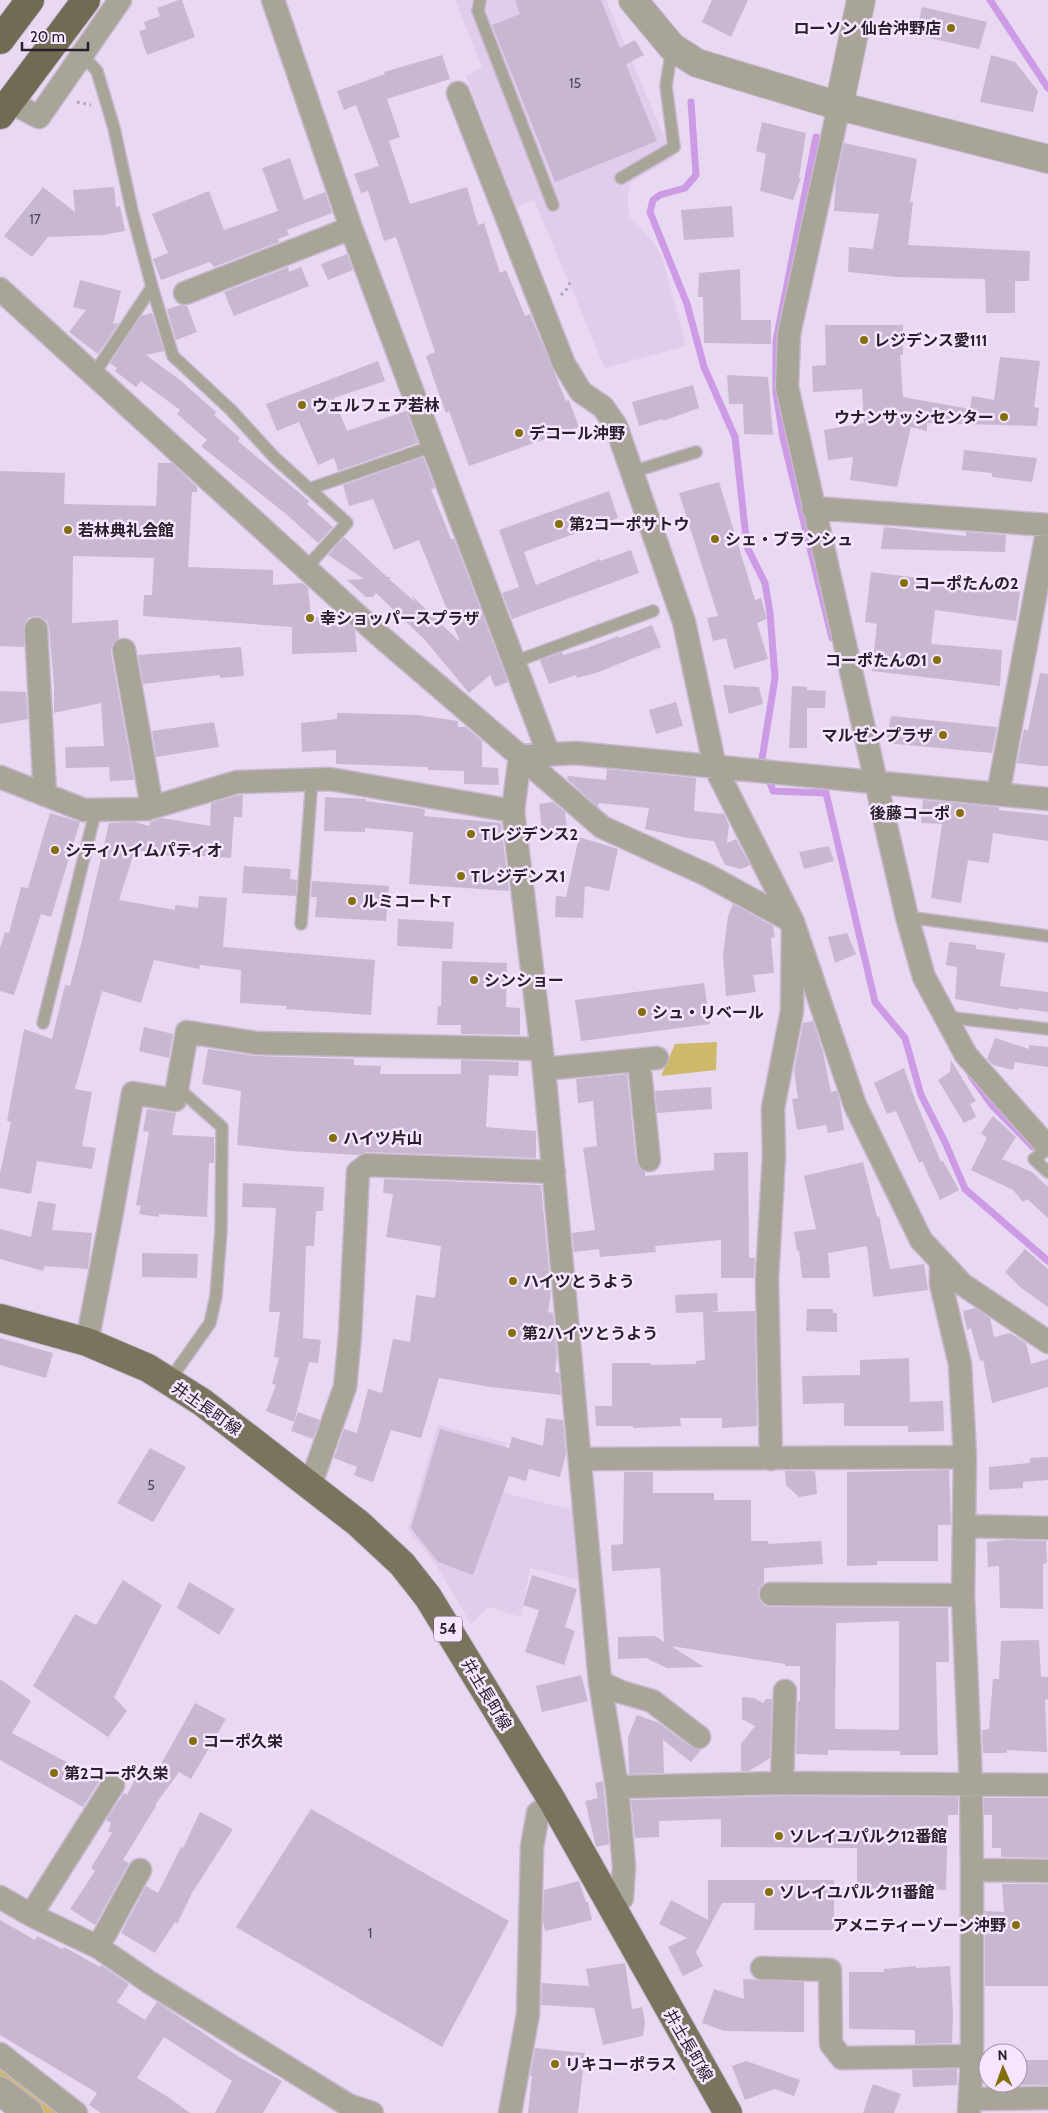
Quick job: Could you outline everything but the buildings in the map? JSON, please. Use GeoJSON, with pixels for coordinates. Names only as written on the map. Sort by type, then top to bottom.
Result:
{"type":"FeatureCollection","features":[{"type":"Feature","properties":{"kind":"highway"},"geometry":{"type":"LineString","coordinates":[[0,40],[30,0]]}},
{"type":"Feature","properties":{"kind":"highway"},"geometry":{"type":"LineString","coordinates":[[5,109],[86,0]]}},
{"type":"Feature","properties":{"kind":"main road","name":"井土長町線"},"geometry":{"type":"LineString","coordinates":[[0,1318],[87,1342],[148,1368],[202,1402],[358,1523],[402,1564],[428,1597],[553,1802],[728,2113]]}},
{"type":"Feature","properties":{"kind":"street"},"geometry":{"type":"LineString","coordinates":[[5,109],[39,117],[120,0]]}},
{"type":"Feature","properties":{"kind":"street"},"geometry":{"type":"LineString","coordinates":[[273,0],[351,228],[549,755]]}},
{"type":"Feature","properties":{"kind":"street"},"geometry":{"type":"LineString","coordinates":[[633,0],[672,47],[697,64],[839,106],[1048,159]]}},
{"type":"Feature","properties":{"kind":"street"},"geometry":{"type":"LineString","coordinates":[[861,0],[789,334],[787,388],[868,781],[924,977],[966,1055],[1045,1144],[1048,1144]]}},
{"type":"Feature","properties":{"kind":"street"},"geometry":{"type":"LineString","coordinates":[[458,93],[564,364],[581,392],[603,407],[616,426],[684,622],[715,767],[793,922],[855,1105],[921,1240],[962,1284],[1048,1342]]}},
{"type":"Feature","properties":{"kind":"street"},"geometry":{"type":"LineString","coordinates":[[185,293],[351,228]]}},
{"type":"Feature","properties":{"kind":"street"},"geometry":{"type":"LineString","coordinates":[[0,289],[380,635],[602,828],[707,875],[793,922]]}},
{"type":"Feature","properties":{"kind":"street"},"geometry":{"type":"LineString","coordinates":[[813,508],[1048,526],[998,794]]}},
{"type":"Feature","properties":{"kind":"street"},"geometry":{"type":"LineString","coordinates":[[36,629],[45,795]]}},
{"type":"Feature","properties":{"kind":"street"},"geometry":{"type":"LineString","coordinates":[[124,650],[152,807]]}},
{"type":"Feature","properties":{"kind":"street"},"geometry":{"type":"LineString","coordinates":[[520,756],[575,753],[1048,799]]}},
{"type":"Feature","properties":{"kind":"street"},"geometry":{"type":"LineString","coordinates":[[520,756],[513,811],[543,1059],[600,1682],[617,1787],[624,1866],[622,1898],[612,1905]]}},
{"type":"Feature","properties":{"kind":"street"},"geometry":{"type":"LineString","coordinates":[[0,777],[84,810],[147,809],[237,782],[330,779],[513,811]]}},
{"type":"Feature","properties":{"kind":"street"},"geometry":{"type":"LineString","coordinates":[[771,1459],[767,1279],[774,1156],[774,1108],[792,1012],[793,922]]}},
{"type":"Feature","properties":{"kind":"street"},"geometry":{"type":"LineString","coordinates":[[87,1342],[132,1093],[175,1100],[187,1032],[256,1043],[543,1059],[648,1059],[649,1160]]}},
{"type":"Feature","properties":{"kind":"street"},"geometry":{"type":"LineString","coordinates":[[310,1486],[345,1387],[350,1335],[358,1172],[367,1165],[554,1172]]}},
{"type":"Feature","properties":{"kind":"street"},"geometry":{"type":"LineString","coordinates":[[941,1262],[941,1284],[960,1364],[965,1457],[963,1595],[971,1786],[972,1870],[972,2056],[970,2106],[1048,2098]]}},
{"type":"Feature","properties":{"kind":"street"},"geometry":{"type":"LineString","coordinates":[[580,1459],[965,1457]]}},
{"type":"Feature","properties":{"kind":"street"},"geometry":{"type":"LineString","coordinates":[[964,1526],[1048,1528]]}},
{"type":"Feature","properties":{"kind":"street"},"geometry":{"type":"LineString","coordinates":[[771,1594],[963,1595]]}},
{"type":"Feature","properties":{"kind":"street"},"geometry":{"type":"LineString","coordinates":[[600,1682],[621,1692],[652,1701],[699,1737]]}},
{"type":"Feature","properties":{"kind":"street"},"geometry":{"type":"LineString","coordinates":[[782,1783],[785,1691]]}},
{"type":"Feature","properties":{"kind":"street"},"geometry":{"type":"LineString","coordinates":[[617,1787],[782,1783],[971,1786],[1048,1785]]}},
{"type":"Feature","properties":{"kind":"street"},"geometry":{"type":"LineString","coordinates":[[31,1915],[112,1785]]}},
{"type":"Feature","properties":{"kind":"street"},"geometry":{"type":"LineString","coordinates":[[510,2113],[528,2014],[532,1847],[538,1813],[553,1802]]}},
{"type":"Feature","properties":{"kind":"street"},"geometry":{"type":"LineString","coordinates":[[98,1947],[140,1870]]}},
{"type":"Feature","properties":{"kind":"street"},"geometry":{"type":"LineString","coordinates":[[972,1870],[1048,1871]]}},
{"type":"Feature","properties":{"kind":"street"},"geometry":{"type":"LineString","coordinates":[[0,1897],[31,1915],[98,1947],[149,1982],[348,2104],[372,2113]]}},
{"type":"Feature","properties":{"kind":"street"},"geometry":{"type":"LineString","coordinates":[[762,1968],[830,1970],[831,2044],[842,2058],[972,2056]]}},
{"type":"Feature","properties":{"kind":"street"},"geometry":{"type":"LineString","coordinates":[[0,2054],[76,2113]]}},
{"type":"Feature","properties":{"kind":"street"},"geometry":{"type":"LineString","coordinates":[[0,2091],[29,2113]]}},
{"type":"Feature","properties":{"kind":"lane"},"geometry":{"type":"LineString","coordinates":[[480,0],[478,11],[553,205]]}},
{"type":"Feature","properties":{"kind":"lane"},"geometry":{"type":"LineString","coordinates":[[621,178],[674,147],[666,86],[672,47]]}},
{"type":"Feature","properties":{"kind":"lane"},"geometry":{"type":"LineString","coordinates":[[82,55],[97,71],[102,86],[114,128],[132,211],[173,356],[231,410],[274,457],[347,523],[306,568]]}},
{"type":"Feature","properties":{"kind":"lane"},"geometry":{"type":"LineString","coordinates":[[94,374],[152,287]]}},
{"type":"Feature","properties":{"kind":"lane"},"geometry":{"type":"LineString","coordinates":[[309,489],[433,446]]}},
{"type":"Feature","properties":{"kind":"lane"},"geometry":{"type":"LineString","coordinates":[[632,472],[696,452]]}},
{"type":"Feature","properties":{"kind":"lane"},"geometry":{"type":"LineString","coordinates":[[514,662],[653,610]]}},
{"type":"Feature","properties":{"kind":"lane"},"geometry":{"type":"LineString","coordinates":[[301,924],[312,780]]}},
{"type":"Feature","properties":{"kind":"lane"},"geometry":{"type":"LineString","coordinates":[[43,1023],[96,809]]}},
{"type":"Feature","properties":{"kind":"lane"},"geometry":{"type":"LineString","coordinates":[[907,917],[1048,936]]}},
{"type":"Feature","properties":{"kind":"lane"},"geometry":{"type":"LineString","coordinates":[[945,1017],[1048,1029]]}},
{"type":"Feature","properties":{"kind":"lane"},"geometry":{"type":"LineString","coordinates":[[169,1381],[210,1323],[216,1296],[221,1230],[222,1126],[177,1087]]}},
{"type":"Feature","properties":{"kind":"lane"},"geometry":{"type":"LineString","coordinates":[[1048,1149],[1034,1158],[1048,1172]]}},
{"type":"Feature","properties":{"kind":"shaded area"},"geometry":{"type":"Polygon","coordinates":[[[455,0],[606,0],[673,158],[631,182],[627,199],[629,216],[651,239],[662,256],[686,346],[605,368],[534,200],[516,207],[466,76],[482,67],[455,0]]]}},
{"type":"Feature","properties":{"kind":"shaded area"},"geometry":{"type":"Polygon","coordinates":[[[717,1042],[716,1070],[661,1076],[675,1044],[717,1042]]]}},
{"type":"Feature","properties":{"kind":"shaded area"},"geometry":{"type":"Polygon","coordinates":[[[438,1425],[507,1443],[496,1491],[578,1511],[583,1581],[530,1568],[521,1617],[488,1607],[471,1624],[436,1565],[408,1529],[438,1425]]]}},
{"type":"Feature","properties":{"kind":"shaded area"},"geometry":{"type":"Polygon","coordinates":[[[0,2061],[71,2113],[41,2113],[0,2081],[0,2061]]]}},
{"type":"Feature","properties":{"kind":"waterway"},"geometry":{"type":"LineString","coordinates":[[990,0],[1048,88]]}},
{"type":"Feature","properties":{"kind":"waterway"},"geometry":{"type":"LineString","coordinates":[[691,102],[696,175],[685,188],[660,195],[653,200],[650,212],[687,304],[704,367],[735,437],[747,547],[765,583],[770,613],[775,678],[762,759],[773,791],[826,793],[875,1002],[905,1038],[921,1095],[945,1142],[965,1189],[1048,1261]]}},
{"type":"Feature","properties":{"kind":"waterway"},"geometry":{"type":"LineString","coordinates":[[816,137],[776,341],[776,392],[783,438],[832,638]]}},
{"type":"Feature","properties":{"kind":"waterway"},"geometry":{"type":"LineString","coordinates":[[971,1076],[991,1104],[1033,1147]]}},
{"type":"Feature","properties":{"kind":"place","name":"ローソン 仙台沖野店"},"geometry":{"type":"Point","coordinates":[951,28]}},
{"type":"Feature","properties":{"kind":"place","name":"レジデンス愛111"},"geometry":{"type":"Point","coordinates":[864,340]}},
{"type":"Feature","properties":{"kind":"place","name":"ウェルフェア若林"},"geometry":{"type":"Point","coordinates":[302,405]}},
{"type":"Feature","properties":{"kind":"place","name":"ウナンサッシセンター"},"geometry":{"type":"Point","coordinates":[1004,417]}},
{"type":"Feature","properties":{"kind":"place","name":"デコール沖野"},"geometry":{"type":"Point","coordinates":[519,433]}},
{"type":"Feature","properties":{"kind":"place","name":"第2コーポサトウ"},"geometry":{"type":"Point","coordinates":[559,524]}},
{"type":"Feature","properties":{"kind":"place","name":"若林典礼会館"},"geometry":{"type":"Point","coordinates":[68,530]}},
{"type":"Feature","properties":{"kind":"place","name":"シェ・ブランシュ"},"geometry":{"type":"Point","coordinates":[715,539]}},
{"type":"Feature","properties":{"kind":"place","name":"コーポたんの2"},"geometry":{"type":"Point","coordinates":[904,583]}},
{"type":"Feature","properties":{"kind":"place","name":"幸ショッパースプラザ"},"geometry":{"type":"Point","coordinates":[310,618]}},
{"type":"Feature","properties":{"kind":"place","name":"コーポたんの1"},"geometry":{"type":"Point","coordinates":[937,660]}},
{"type":"Feature","properties":{"kind":"place","name":"マルゼンプラザ"},"geometry":{"type":"Point","coordinates":[943,735]}},
{"type":"Feature","properties":{"kind":"place","name":"後藤コーポ"},"geometry":{"type":"Point","coordinates":[960,813]}},
{"type":"Feature","properties":{"kind":"place","name":"Tレジデンス2"},"geometry":{"type":"Point","coordinates":[471,834]}},
{"type":"Feature","properties":{"kind":"place","name":"シティハイムパティオ"},"geometry":{"type":"Point","coordinates":[55,850]}},
{"type":"Feature","properties":{"kind":"place","name":"Tレジデンス1"},"geometry":{"type":"Point","coordinates":[461,876]}},
{"type":"Feature","properties":{"kind":"place","name":"ルミコートT"},"geometry":{"type":"Point","coordinates":[352,901]}},
{"type":"Feature","properties":{"kind":"place","name":"シンショー"},"geometry":{"type":"Point","coordinates":[474,980]}},
{"type":"Feature","properties":{"kind":"place","name":"シュ・リベール"},"geometry":{"type":"Point","coordinates":[642,1012]}},
{"type":"Feature","properties":{"kind":"place","name":"ハイツ片山"},"geometry":{"type":"Point","coordinates":[333,1138]}},
{"type":"Feature","properties":{"kind":"place","name":"ハイツとうよう"},"geometry":{"type":"Point","coordinates":[513,1281]}},
{"type":"Feature","properties":{"kind":"place","name":"第2ハイツとうよう"},"geometry":{"type":"Point","coordinates":[512,1333]}},
{"type":"Feature","properties":{"kind":"place","name":"コーポ久栄"},"geometry":{"type":"Point","coordinates":[193,1741]}},
{"type":"Feature","properties":{"kind":"place","name":"第2コーポ久栄"},"geometry":{"type":"Point","coordinates":[54,1773]}},
{"type":"Feature","properties":{"kind":"place","name":"ソレイユパルク12番館"},"geometry":{"type":"Point","coordinates":[779,1836]}},
{"type":"Feature","properties":{"kind":"place","name":"ソレイユパルク11番館"},"geometry":{"type":"Point","coordinates":[769,1892]}},
{"type":"Feature","properties":{"kind":"place","name":"アメニティーゾーン沖野"},"geometry":{"type":"Point","coordinates":[1016,1925]}},
{"type":"Feature","properties":{"kind":"place","name":"リキコーポラス"},"geometry":{"type":"Point","coordinates":[555,2064]}}]}
